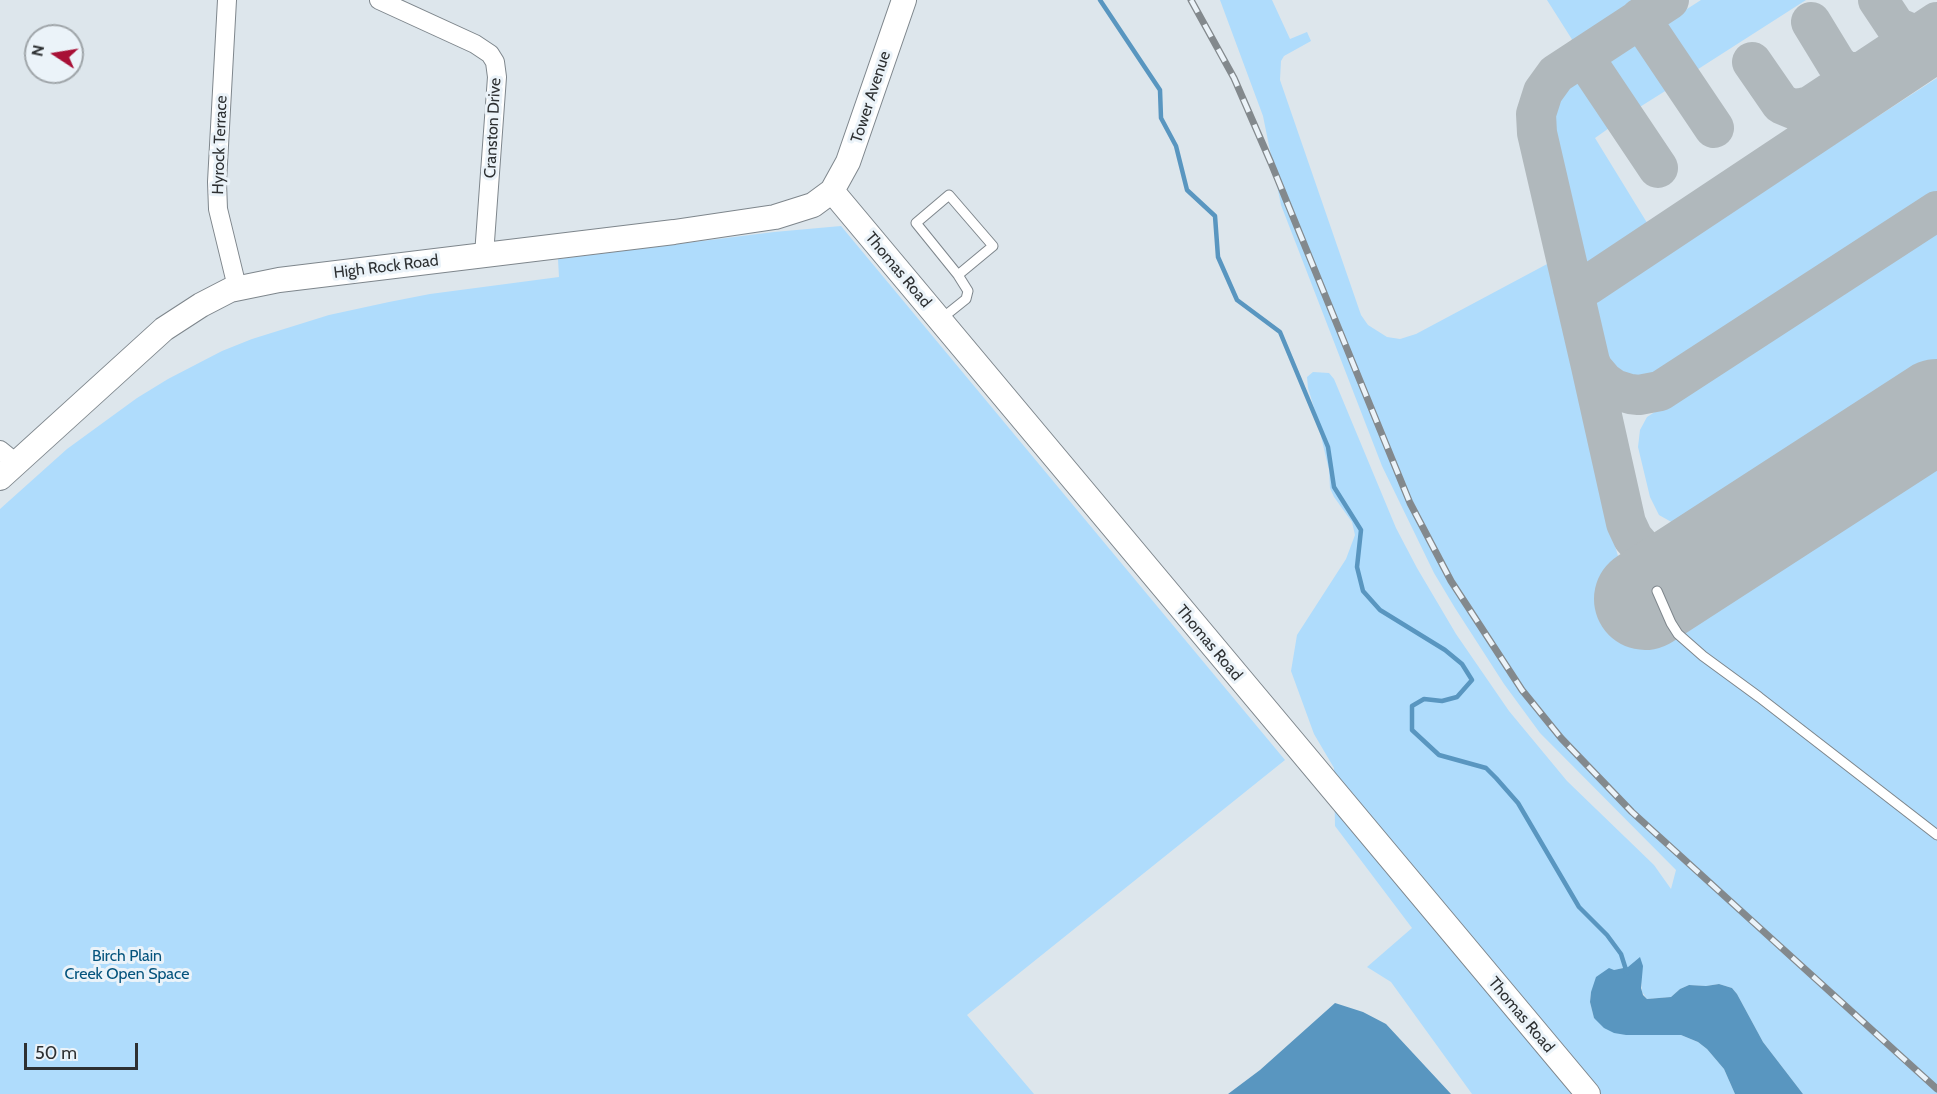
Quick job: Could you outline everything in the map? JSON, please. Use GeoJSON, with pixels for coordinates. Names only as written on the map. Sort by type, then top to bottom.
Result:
{"type":"FeatureCollection","features":[{"type":"Feature","properties":{"kind":"main road","name":"Tower Avenue"},"geometry":{"type":"LineString","coordinates":[[831,191],[840,180],[853,150],[904,0]]}},
{"type":"Feature","properties":{"kind":"main road","name":"High Rock Road"},"geometry":{"type":"LineString","coordinates":[[5,463],[164,329],[215,297],[237,287],[775,217],[807,208],[831,191]]}},
{"type":"Feature","properties":{"kind":"main road","name":"Thomas Road"},"geometry":{"type":"LineString","coordinates":[[831,191],[1588,1094]]}},
{"type":"Feature","properties":{"kind":"street","name":"Hyrock Terrace"},"geometry":{"type":"LineString","coordinates":[[227,0],[218,209],[237,287]]}},
{"type":"Feature","properties":{"kind":"street","name":"Cranston Drive"},"geometry":{"type":"LineString","coordinates":[[379,0],[475,44],[490,54],[495,62],[497,77],[484,255]]}},
{"type":"Feature","properties":{"kind":"lane"},"geometry":{"type":"LineString","coordinates":[[940,321],[967,296],[966,286],[916,223],[949,195],[993,246],[958,275]]}},
{"type":"Feature","properties":{"kind":"lane"},"geometry":{"type":"LineString","coordinates":[[1657,591],[1678,634],[1703,656],[1937,835]]}},
{"type":"Feature","properties":{"kind":"green space"},"geometry":{"type":"Polygon","coordinates":[[[1220,0],[1272,0],[1290,39],[1307,32],[1311,41],[1284,56],[1281,61],[1280,80],[1361,315],[1368,325],[1387,337],[1400,339],[1416,334],[1549,263],[1618,556],[1662,628],[1937,450],[1937,1094],[1803,1094],[1763,1042],[1732,988],[1719,984],[1689,985],[1671,997],[1647,999],[1642,992],[1641,981],[1628,967],[1614,970],[1591,992],[1590,1002],[1594,1018],[1626,1035],[1681,1035],[1698,1042],[1724,1069],[1735,1094],[1472,1094],[1391,982],[1367,967],[1412,928],[1335,826],[1334,768],[1314,734],[1291,671],[1297,635],[1346,559],[1355,535],[1352,522],[1330,488],[1329,470],[1308,388],[1307,377],[1313,372],[1329,373],[1334,379],[1396,528],[1417,568],[1456,634],[1509,711],[1567,781],[1654,865],[1671,889],[1676,870],[1540,733],[1504,684],[1434,573],[1382,466],[1281,205],[1263,116],[1220,0]]]}},
{"type":"Feature","properties":{"kind":"green space"},"geometry":{"type":"Polygon","coordinates":[[[1547,0],[1637,0],[1573,41],[1547,0]]]}},
{"type":"Feature","properties":{"kind":"green space"},"geometry":{"type":"Polygon","coordinates":[[[1701,0],[1806,0],[1692,73],[1662,25],[1701,0]]]}},
{"type":"Feature","properties":{"kind":"green space"},"geometry":{"type":"Polygon","coordinates":[[[1638,41],[1670,88],[1635,110],[1604,63],[1638,41]]]}},
{"type":"Feature","properties":{"kind":"green space"},"geometry":{"type":"Polygon","coordinates":[[[1581,77],[1612,126],[1595,138],[1649,226],[1586,266],[1547,99],[1581,77]]]}},
{"type":"Feature","properties":{"kind":"green space"},"geometry":{"type":"Polygon","coordinates":[[[1937,78],[1937,195],[1663,373],[1655,377],[1639,379],[1630,378],[1615,368],[1604,348],[1593,301],[1937,78]]]}},
{"type":"Feature","properties":{"kind":"green space","name":"Birch Plain Creek Open Space"},"geometry":{"type":"Polygon","coordinates":[[[841,226],[1285,760],[967,1015],[1034,1094],[0,1094],[0,509],[67,449],[137,398],[222,351],[252,339],[329,315],[389,302],[430,294],[559,277],[558,259],[774,232],[841,226]]]}},
{"type":"Feature","properties":{"kind":"green space"},"geometry":{"type":"Polygon","coordinates":[[[1937,228],[1937,370],[1698,524],[1675,524],[1659,515],[1650,497],[1638,447],[1640,430],[1647,417],[1937,228]]]}},
{"type":"Feature","properties":{"kind":"shaded area"},"geometry":{"type":"Polygon","coordinates":[[[1640,957],[1643,966],[1641,988],[1647,999],[1671,997],[1689,985],[1719,984],[1732,988],[1763,1042],[1803,1094],[1735,1094],[1724,1069],[1698,1042],[1681,1035],[1626,1035],[1604,1028],[1594,1018],[1590,1002],[1596,977],[1609,968],[1614,970],[1628,967],[1640,957]]]}},
{"type":"Feature","properties":{"kind":"shaded area"},"geometry":{"type":"Polygon","coordinates":[[[1335,1003],[1363,1012],[1386,1024],[1451,1094],[1228,1094],[1260,1070],[1335,1003]]]}},
{"type":"Feature","properties":{"kind":"waterway"},"geometry":{"type":"LineString","coordinates":[[1100,0],[1160,90],[1161,118],[1176,146],[1187,190],[1215,216],[1218,257],[1237,300],[1280,332],[1328,447],[1334,487],[1361,530],[1357,567],[1363,591],[1380,610],[1445,650],[1462,664],[1472,680],[1457,697],[1442,701],[1424,699],[1412,706],[1412,730],[1439,755],[1486,768],[1496,778],[1518,803],[1579,907],[1607,935],[1621,954],[1627,973]]}},
{"type":"Feature","properties":{"kind":"taxiway"},"geometry":{"type":"LineString","coordinates":[[1669,0],[1556,74],[1543,92],[1536,114],[1537,133],[1590,362],[1604,382],[1614,389],[1630,394],[1639,395],[1660,391],[1937,211]]}},
{"type":"Feature","properties":{"kind":"taxiway"},"geometry":{"type":"LineString","coordinates":[[1878,0],[1896,27],[1910,33],[1920,33]]}},
{"type":"Feature","properties":{"kind":"taxiway"},"geometry":{"type":"LineString","coordinates":[[1640,18],[1714,128]]}},
{"type":"Feature","properties":{"kind":"taxiway"},"geometry":{"type":"LineString","coordinates":[[1811,22],[1836,63],[1843,70],[1862,72]]}},
{"type":"Feature","properties":{"kind":"taxiway"},"geometry":{"type":"LineString","coordinates":[[1752,62],[1781,104],[1793,109],[1802,108],[1810,106],[1937,22]]}},
{"type":"Feature","properties":{"kind":"taxiway"},"geometry":{"type":"LineString","coordinates":[[1573,289],[1588,285],[1937,53]]}},
{"type":"Feature","properties":{"kind":"taxiway"},"geometry":{"type":"LineString","coordinates":[[1583,56],[1658,168]]}},
{"type":"Feature","properties":{"kind":"taxiway"},"geometry":{"type":"LineString","coordinates":[[1590,362],[1626,523],[1633,538],[1645,552],[1668,563],[1686,563],[1709,558]]}},
{"type":"Feature","properties":{"kind":"runway"},"geometry":{"type":"LineString","coordinates":[[1645,599],[1937,410]]}},
{"type":"Feature","properties":{"kind":"railway"},"geometry":{"type":"LineString","coordinates":[[1191,0],[1234,78],[1410,503],[1451,581],[1522,690],[1561,738],[1632,812],[1937,1089]]}}]}
